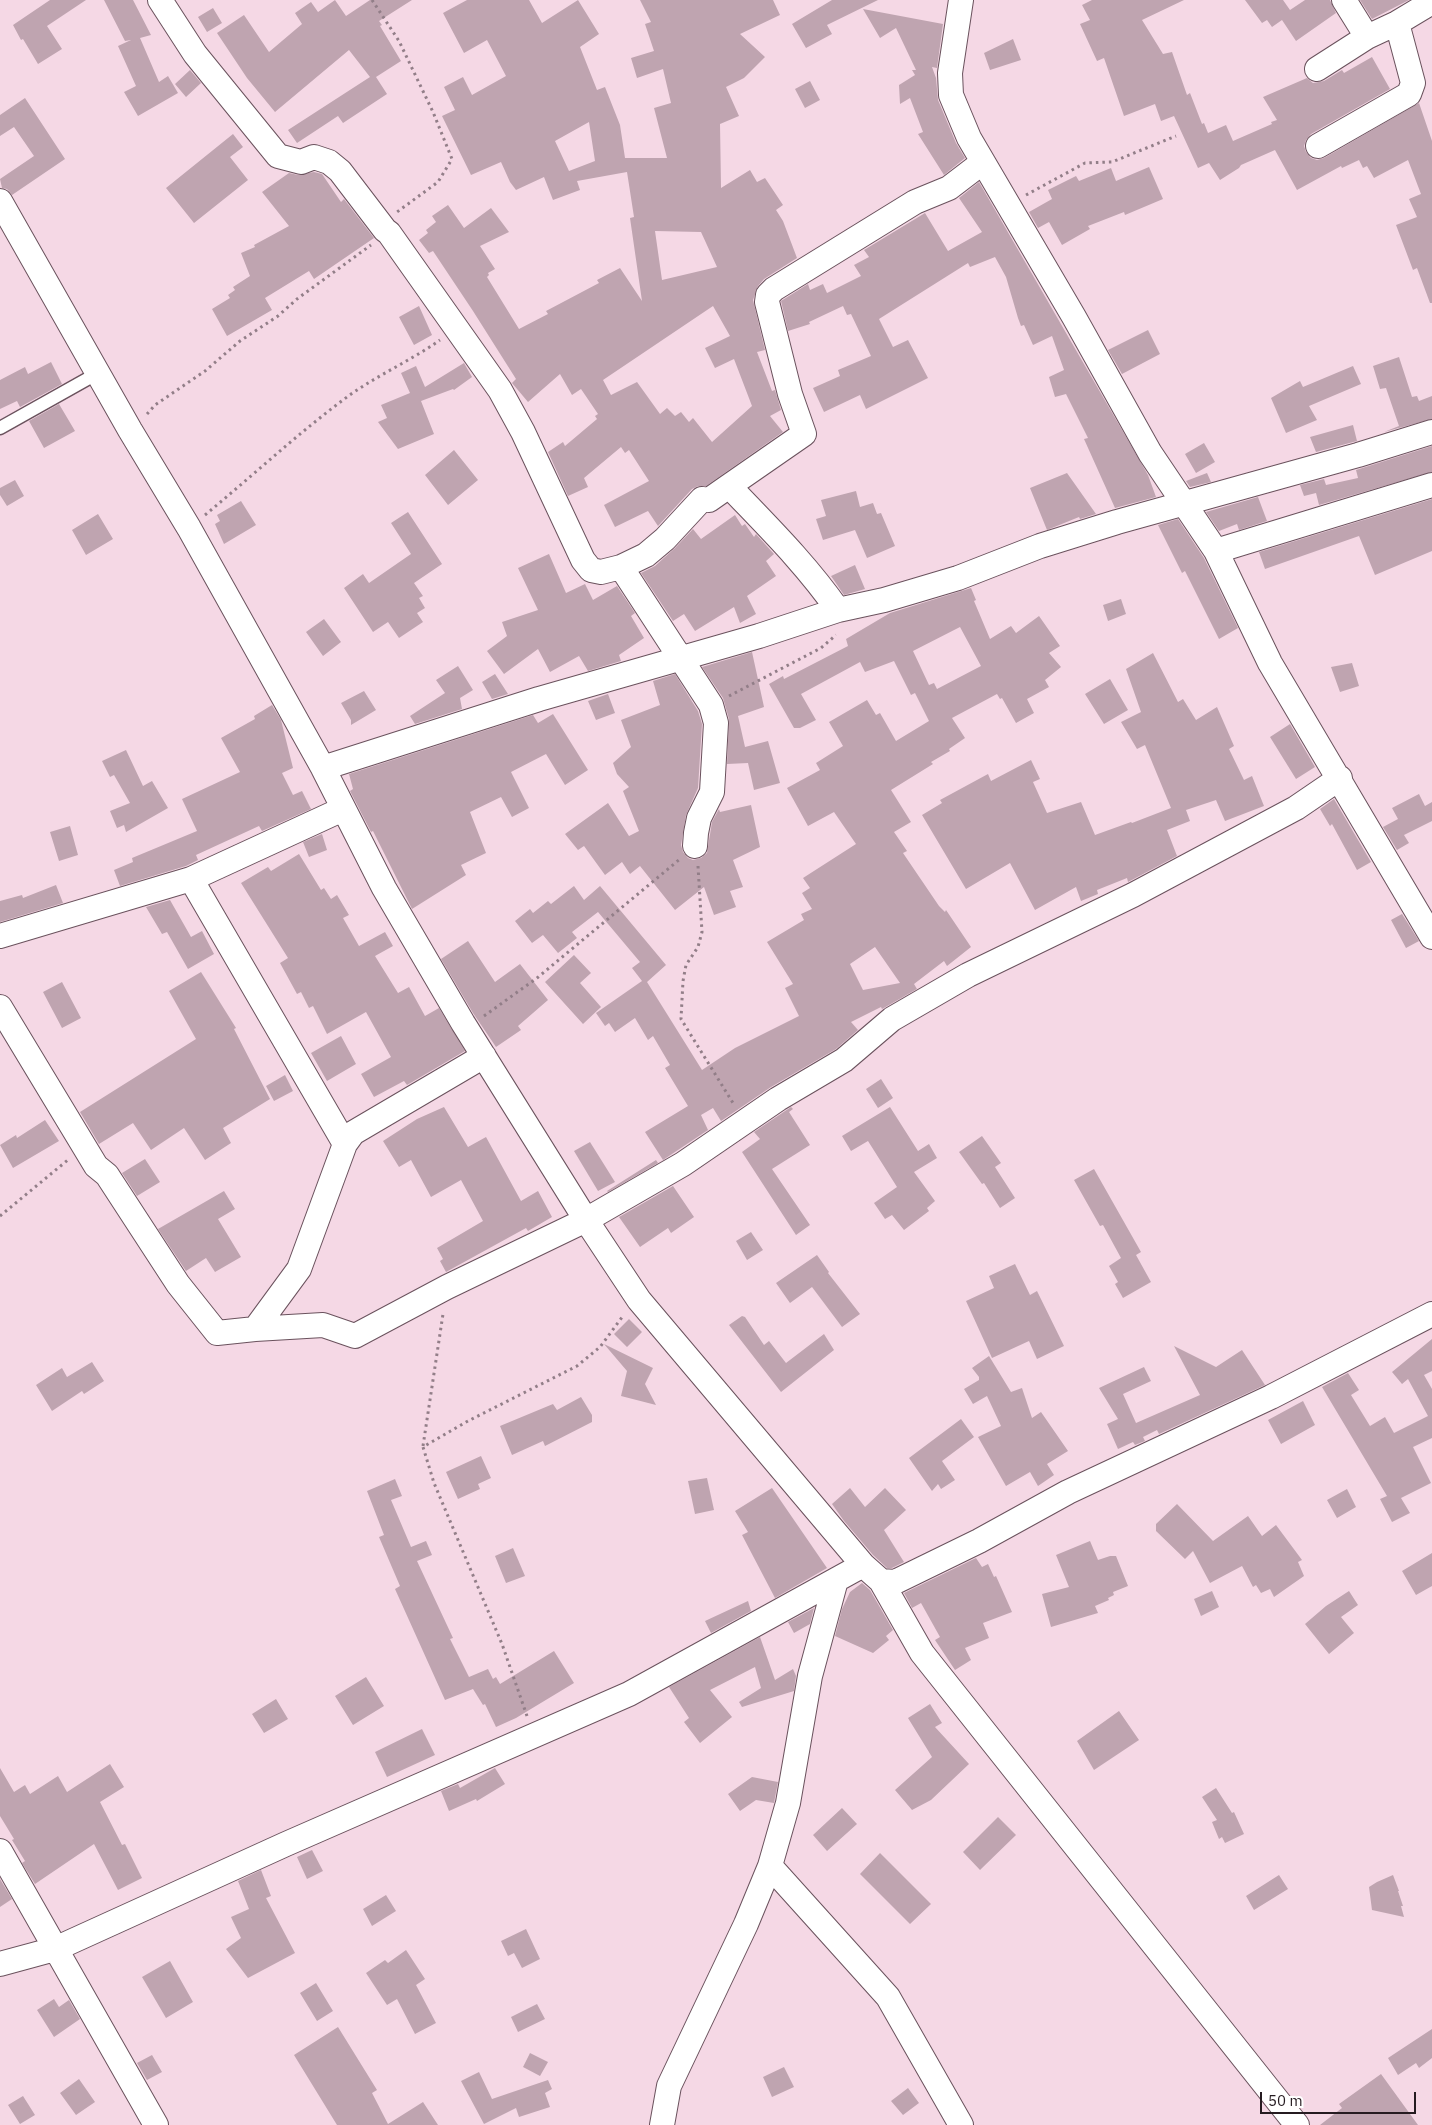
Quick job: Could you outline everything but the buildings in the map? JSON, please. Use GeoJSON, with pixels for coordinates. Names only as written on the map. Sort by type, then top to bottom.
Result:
{"type":"FeatureCollection","features":[{"type":"Feature","properties":{"kind":"street"},"geometry":{"type":"LineString","coordinates":[[160,0],[195,54],[278,156],[301,162],[314,157],[329,162],[340,171],[385,229],[457,327],[500,390],[523,432],[583,560],[591,570],[601,572],[621,567],[646,554],[665,539],[702,499],[709,500],[804,434],[775,340],[767,302],[768,295],[774,289],[915,202],[949,188],[983,162]]}},
{"type":"Feature","properties":{"kind":"street"},"geometry":{"type":"LineString","coordinates":[[961,0],[950,73],[951,95],[969,138],[1074,317],[1150,453],[1216,550],[1270,663],[1340,778],[1432,937]]}},
{"type":"Feature","properties":{"kind":"street"},"geometry":{"type":"LineString","coordinates":[[1344,0],[1367,36]]}},
{"type":"Feature","properties":{"kind":"street"},"geometry":{"type":"LineString","coordinates":[[1317,69],[1367,36],[1397,23],[1432,2]]}},
{"type":"Feature","properties":{"kind":"street"},"geometry":{"type":"LineString","coordinates":[[1318,146],[1409,94],[1413,83],[1397,23]]}},
{"type":"Feature","properties":{"kind":"street"},"geometry":{"type":"LineString","coordinates":[[0,201],[130,430],[189,528],[323,768],[384,888],[484,1056],[638,1300],[863,1565],[881,1581],[922,1653],[1297,2125]]}},
{"type":"Feature","properties":{"kind":"street"},"geometry":{"type":"LineString","coordinates":[[323,768],[502,710],[682,658],[759,636],[840,620],[884,600],[949,580],[1040,546],[1183,502],[1358,455],[1432,432]]}},
{"type":"Feature","properties":{"kind":"street"},"geometry":{"type":"LineString","coordinates":[[1216,550],[1432,485]]}},
{"type":"Feature","properties":{"kind":"street"},"geometry":{"type":"LineString","coordinates":[[729,486],[781,538],[823,589],[840,620]]}},
{"type":"Feature","properties":{"kind":"street"},"geometry":{"type":"LineString","coordinates":[[621,567],[711,705],[716,723],[712,792],[699,818],[695,846]]}},
{"type":"Feature","properties":{"kind":"street"},"geometry":{"type":"LineString","coordinates":[[0,1008],[96,1166],[107,1175],[178,1284],[217,1333],[322,1325],[354,1336],[447,1287],[586,1220],[683,1164],[778,1099],[844,1060],[892,1020],[968,975],[1133,895],[1296,808],[1340,778]]}},
{"type":"Feature","properties":{"kind":"street"},"geometry":{"type":"LineString","coordinates":[[0,936],[191,879],[343,810]]}},
{"type":"Feature","properties":{"kind":"street"},"geometry":{"type":"LineString","coordinates":[[191,879],[345,1144]]}},
{"type":"Feature","properties":{"kind":"street"},"geometry":{"type":"LineString","coordinates":[[255,1329],[299,1270],[345,1144],[353,1133],[484,1056]]}},
{"type":"Feature","properties":{"kind":"street"},"geometry":{"type":"LineString","coordinates":[[881,1581],[895,1582],[979,1542],[1068,1492],[1271,1397],[1432,1314]]}},
{"type":"Feature","properties":{"kind":"street"},"geometry":{"type":"LineString","coordinates":[[0,1964],[55,1949],[286,1844],[629,1694],[863,1565]]}},
{"type":"Feature","properties":{"kind":"street"},"geometry":{"type":"LineString","coordinates":[[662,2125],[669,2086],[746,1924],[770,1866],[788,1803],[810,1676],[836,1580]]}},
{"type":"Feature","properties":{"kind":"street"},"geometry":{"type":"LineString","coordinates":[[2,1858],[156,2125]]}},
{"type":"Feature","properties":{"kind":"street"},"geometry":{"type":"LineString","coordinates":[[770,1866],[888,1997],[961,2125]]}},
{"type":"Feature","properties":{"kind":"lane"},"geometry":{"type":"LineString","coordinates":[[0,428],[98,373]]}},
{"type":"Feature","properties":{"kind":"path"},"geometry":{"type":"LineString","coordinates":[[130,430],[155,405],[205,371],[240,341],[278,316],[385,229],[438,182],[452,159],[433,112],[399,41],[372,0]]}},
{"type":"Feature","properties":{"kind":"path"},"geometry":{"type":"LineString","coordinates":[[1007,205],[1085,163],[1112,162],[1176,136]]}},
{"type":"Feature","properties":{"kind":"path"},"geometry":{"type":"LineString","coordinates":[[189,528],[344,400],[392,368],[426,350],[457,327]]}},
{"type":"Feature","properties":{"kind":"path"},"geometry":{"type":"LineString","coordinates":[[711,705],[821,648],[840,620]]}},
{"type":"Feature","properties":{"kind":"path"},"geometry":{"type":"LineString","coordinates":[[467,1028],[537,978],[640,894],[695,846]]}},
{"type":"Feature","properties":{"kind":"path"},"geometry":{"type":"LineString","coordinates":[[695,846],[699,873],[702,932],[698,947],[686,966],[682,981],[682,1020],[746,1122]]}},
{"type":"Feature","properties":{"kind":"path"},"geometry":{"type":"LineString","coordinates":[[0,1216],[84,1146]]}},
{"type":"Feature","properties":{"kind":"path"},"geometry":{"type":"LineString","coordinates":[[447,1287],[423,1447],[434,1483],[502,1644],[533,1735]]}},
{"type":"Feature","properties":{"kind":"path"},"geometry":{"type":"LineString","coordinates":[[423,1447],[468,1421],[577,1366],[600,1347],[630,1307],[638,1300]]}}]}
